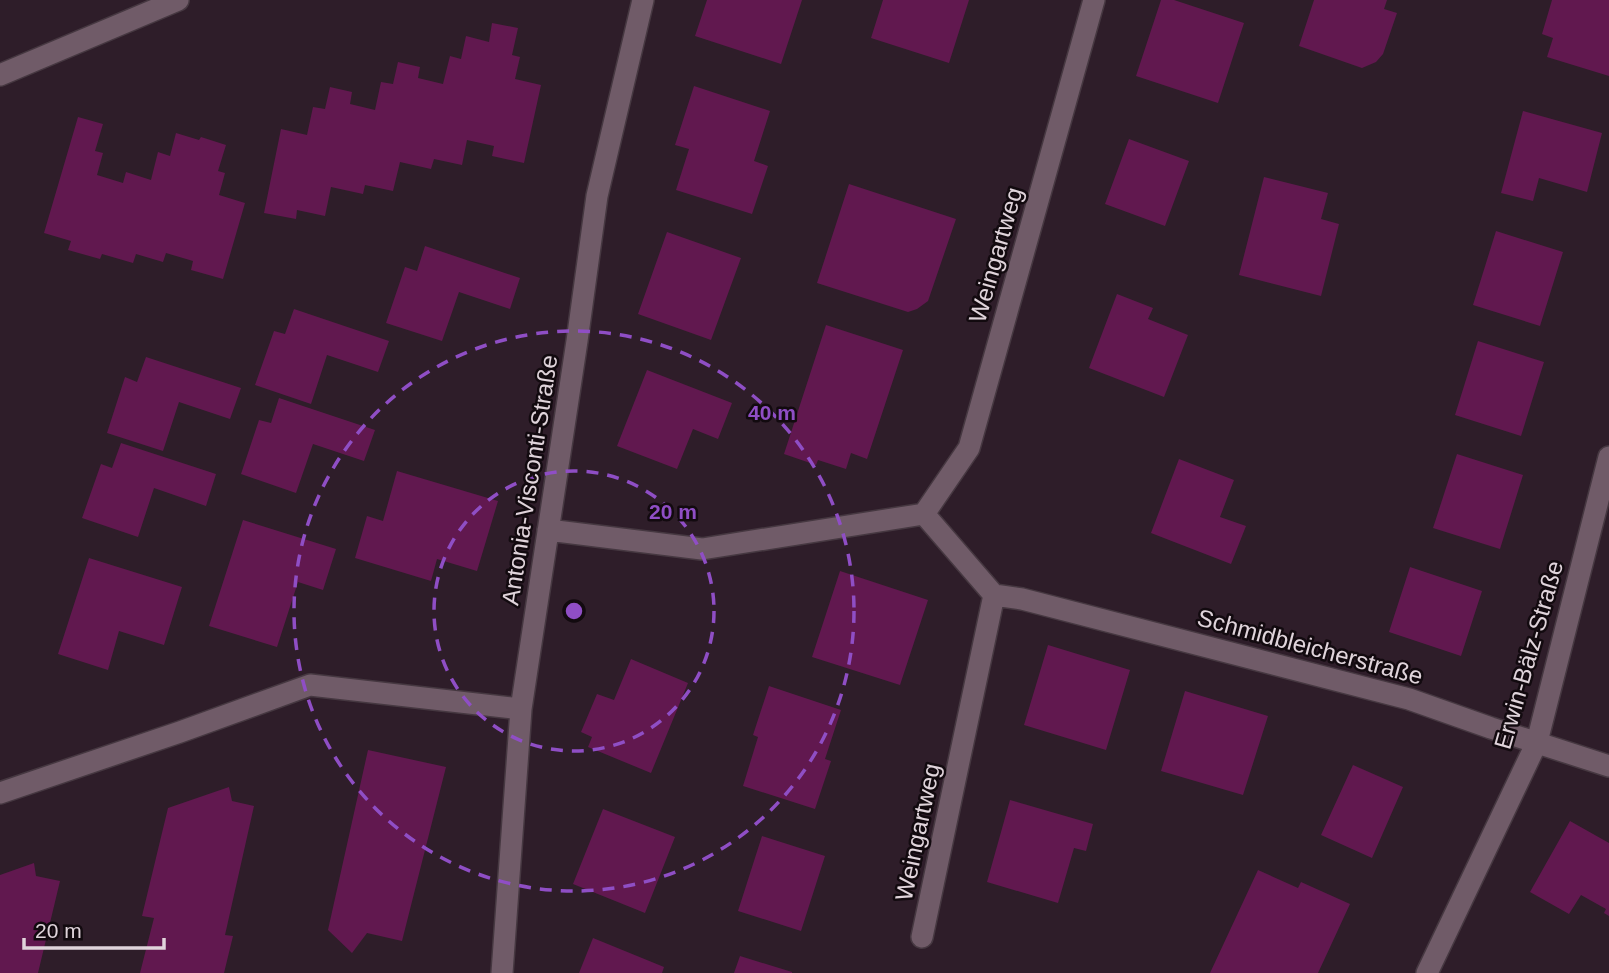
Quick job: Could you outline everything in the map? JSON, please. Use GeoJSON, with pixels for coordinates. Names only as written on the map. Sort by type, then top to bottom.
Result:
{"type":"FeatureCollection","features":[{"type":"Feature","properties":{"kind":"street"},"geometry":{"type":"LineString","coordinates":[[0,75],[178,0]]}},
{"type":"Feature","properties":{"kind":"street","name":"Antonia-Visconti-Straße"},"geometry":{"type":"LineString","coordinates":[[502,973],[521,709],[578,341],[597,196],[643,0]]}},
{"type":"Feature","properties":{"kind":"street","name":"Weingartweg"},"geometry":{"type":"LineString","coordinates":[[924,514],[969,448],[1094,0]]}},
{"type":"Feature","properties":{"kind":"street","name":"Erwin-Bälz-Straße"},"geometry":{"type":"LineString","coordinates":[[1427,973],[1537,742],[1609,457]]}},
{"type":"Feature","properties":{"kind":"street"},"geometry":{"type":"LineString","coordinates":[[548,530],[702,549],[924,514],[994,595]]}},
{"type":"Feature","properties":{"kind":"street","name":"Weingartweg"},"geometry":{"type":"LineString","coordinates":[[922,937],[994,595]]}},
{"type":"Feature","properties":{"kind":"street","name":"Schmidbleicherstraße"},"geometry":{"type":"LineString","coordinates":[[994,595],[1022,598],[1409,699],[1609,766]]}},
{"type":"Feature","properties":{"kind":"street"},"geometry":{"type":"LineString","coordinates":[[0,793],[310,685],[521,709]]}},
{"type":"Feature","properties":{"kind":"building"},"geometry":{"type":"Polygon","coordinates":[[[707,0],[802,0],[781,64],[695,36],[707,0]]]}},
{"type":"Feature","properties":{"kind":"building"},"geometry":{"type":"Polygon","coordinates":[[[883,0],[969,0],[949,63],[871,38],[883,0]]]}},
{"type":"Feature","properties":{"kind":"building"},"geometry":{"type":"Polygon","coordinates":[[[1161,0],[1174,0],[1244,23],[1218,103],[1136,76],[1161,0]]]}},
{"type":"Feature","properties":{"kind":"building"},"geometry":{"type":"Polygon","coordinates":[[[1314,0],[1387,0],[1384,9],[1397,13],[1383,54],[1376,62],[1362,68],[1299,46],[1314,0]]]}},
{"type":"Feature","properties":{"kind":"building"},"geometry":{"type":"Polygon","coordinates":[[[1552,0],[1609,0],[1609,76],[1547,57],[1553,38],[1542,34],[1552,0]]]}},
{"type":"Feature","properties":{"kind":"building"},"geometry":{"type":"Polygon","coordinates":[[[492,23],[518,28],[512,55],[520,57],[515,79],[541,85],[524,163],[492,156],[494,146],[467,140],[462,165],[434,159],[431,169],[400,162],[393,191],[365,185],[363,194],[331,187],[325,216],[297,210],[296,219],[264,213],[281,129],[307,135],[313,107],[325,109],[330,87],[352,92],[350,104],[375,110],[381,82],[393,84],[398,62],[420,67],[418,78],[443,84],[450,56],[461,59],[466,36],[489,42],[492,23]]]}},
{"type":"Feature","properties":{"kind":"building"},"geometry":{"type":"Polygon","coordinates":[[[694,86],[770,111],[754,161],[768,166],[752,214],[676,190],[689,149],[675,145],[694,86]]]}},
{"type":"Feature","properties":{"kind":"building"},"geometry":{"type":"Polygon","coordinates":[[[1523,111],[1602,133],[1587,192],[1539,178],[1533,201],[1501,193],[1523,111]]]}},
{"type":"Feature","properties":{"kind":"building"},"geometry":{"type":"Polygon","coordinates":[[[78,117],[103,124],[95,151],[103,153],[97,175],[123,183],[126,172],[151,180],[158,152],[170,156],[176,133],[226,145],[218,171],[225,173],[219,195],[245,203],[223,279],[191,270],[193,261],[166,253],[163,262],[136,254],[133,263],[102,254],[100,259],[68,250],[71,241],[44,233],[78,117]]]}},
{"type":"Feature","properties":{"kind":"building"},"geometry":{"type":"Polygon","coordinates":[[[1129,139],[1189,161],[1165,226],[1105,204],[1129,139]]]}},
{"type":"Feature","properties":{"kind":"building"},"geometry":{"type":"Polygon","coordinates":[[[1264,177],[1328,193],[1321,219],[1339,224],[1321,296],[1239,275],[1264,177]]]}},
{"type":"Feature","properties":{"kind":"building"},"geometry":{"type":"Polygon","coordinates":[[[849,184],[956,219],[928,301],[917,309],[908,312],[817,283],[849,184]]]}},
{"type":"Feature","properties":{"kind":"building"},"geometry":{"type":"Polygon","coordinates":[[[1496,231],[1563,252],[1540,326],[1473,305],[1496,231]]]}},
{"type":"Feature","properties":{"kind":"building"},"geometry":{"type":"Polygon","coordinates":[[[667,232],[741,258],[711,340],[638,314],[667,232]]]}},
{"type":"Feature","properties":{"kind":"building"},"geometry":{"type":"Polygon","coordinates":[[[425,246],[520,278],[510,309],[459,292],[442,341],[386,323],[405,267],[417,271],[425,246]]]}},
{"type":"Feature","properties":{"kind":"building"},"geometry":{"type":"Polygon","coordinates":[[[1117,294],[1153,308],[1148,319],[1188,335],[1164,397],[1089,368],[1117,294]]]}},
{"type":"Feature","properties":{"kind":"building"},"geometry":{"type":"Polygon","coordinates":[[[294,309],[389,341],[378,372],[327,355],[311,404],[255,385],[274,331],[285,334],[294,309]]]}},
{"type":"Feature","properties":{"kind":"building"},"geometry":{"type":"Polygon","coordinates":[[[826,325],[903,350],[867,459],[851,453],[846,469],[818,460],[816,465],[784,454],[826,325]]]}},
{"type":"Feature","properties":{"kind":"building"},"geometry":{"type":"Polygon","coordinates":[[[1478,341],[1544,362],[1521,436],[1455,415],[1478,341]]]}},
{"type":"Feature","properties":{"kind":"building"},"geometry":{"type":"Polygon","coordinates":[[[146,357],[241,388],[230,419],[179,402],[163,451],[107,433],[125,377],[137,382],[146,357]]]}},
{"type":"Feature","properties":{"kind":"building"},"geometry":{"type":"Polygon","coordinates":[[[647,370],[732,403],[718,439],[693,429],[677,469],[617,446],[647,370]]]}},
{"type":"Feature","properties":{"kind":"building"},"geometry":{"type":"Polygon","coordinates":[[[279,398],[375,430],[364,461],[313,444],[296,493],[241,474],[259,420],[271,423],[279,398]]]}},
{"type":"Feature","properties":{"kind":"building"},"geometry":{"type":"Polygon","coordinates":[[[121,443],[216,474],[206,506],[154,488],[138,537],[82,518],[101,464],[112,468],[121,443]]]}},
{"type":"Feature","properties":{"kind":"building"},"geometry":{"type":"Polygon","coordinates":[[[1457,454],[1523,475],[1500,549],[1433,528],[1457,454]]]}},
{"type":"Feature","properties":{"kind":"building"},"geometry":{"type":"Polygon","coordinates":[[[1179,459],[1234,480],[1220,517],[1246,526],[1231,564],[1151,533],[1179,459]]]}},
{"type":"Feature","properties":{"kind":"building"},"geometry":{"type":"Polygon","coordinates":[[[397,471],[498,501],[477,571],[437,559],[431,581],[355,558],[367,516],[383,521],[397,471]]]}},
{"type":"Feature","properties":{"kind":"building"},"geometry":{"type":"Polygon","coordinates":[[[243,520],[336,549],[323,590],[298,582],[277,647],[209,626],[243,520]]]}},
{"type":"Feature","properties":{"kind":"building"},"geometry":{"type":"Polygon","coordinates":[[[89,558],[182,587],[164,645],[119,631],[108,670],[58,654],[89,558]]]}},
{"type":"Feature","properties":{"kind":"building"},"geometry":{"type":"Polygon","coordinates":[[[1410,567],[1482,591],[1461,656],[1389,632],[1410,567]]]}},
{"type":"Feature","properties":{"kind":"building"},"geometry":{"type":"Polygon","coordinates":[[[840,571],[928,600],[900,685],[812,657],[840,571]]]}},
{"type":"Feature","properties":{"kind":"building"},"geometry":{"type":"Polygon","coordinates":[[[1048,645],[1130,670],[1106,750],[1024,725],[1048,645]]]}},
{"type":"Feature","properties":{"kind":"building"},"geometry":{"type":"Polygon","coordinates":[[[631,659],[688,683],[651,773],[588,747],[592,737],[581,732],[597,694],[614,700],[631,659]]]}},
{"type":"Feature","properties":{"kind":"building"},"geometry":{"type":"Polygon","coordinates":[[[769,686],[841,710],[825,759],[831,761],[815,809],[743,786],[758,737],[753,735],[769,686]]]}},
{"type":"Feature","properties":{"kind":"building"},"geometry":{"type":"Polygon","coordinates":[[[1185,691],[1268,716],[1243,795],[1161,771],[1185,691]]]}},
{"type":"Feature","properties":{"kind":"building"},"geometry":{"type":"Polygon","coordinates":[[[368,750],[446,767],[402,941],[367,933],[352,953],[328,930],[368,750]]]}},
{"type":"Feature","properties":{"kind":"building"},"geometry":{"type":"Polygon","coordinates":[[[1353,765],[1403,787],[1372,858],[1321,835],[1353,765]]]}},
{"type":"Feature","properties":{"kind":"building"},"geometry":{"type":"Polygon","coordinates":[[[229,787],[232,801],[254,806],[225,935],[233,936],[224,973],[140,973],[154,918],[142,916],[168,808],[229,787]]]}},
{"type":"Feature","properties":{"kind":"building"},"geometry":{"type":"Polygon","coordinates":[[[1010,800],[1093,824],[1086,851],[1074,848],[1058,903],[987,882],[1010,800]]]}},
{"type":"Feature","properties":{"kind":"building"},"geometry":{"type":"Polygon","coordinates":[[[603,809],[675,837],[645,913],[573,884],[603,809]]]}},
{"type":"Feature","properties":{"kind":"building"},"geometry":{"type":"Polygon","coordinates":[[[1570,821],[1609,843],[1609,916],[1604,913],[1606,909],[1581,895],[1569,914],[1530,892],[1570,821]]]}},
{"type":"Feature","properties":{"kind":"building"},"geometry":{"type":"Polygon","coordinates":[[[762,836],[825,856],[801,931],[738,911],[762,836]]]}},
{"type":"Feature","properties":{"kind":"building"},"geometry":{"type":"Polygon","coordinates":[[[34,863],[36,876],[60,881],[38,973],[0,973],[0,875],[34,863]]]}},
{"type":"Feature","properties":{"kind":"building"},"geometry":{"type":"Polygon","coordinates":[[[1258,870],[1298,888],[1301,882],[1350,904],[1318,973],[1210,973],[1258,870]]]}},
{"type":"Feature","properties":{"kind":"building"},"geometry":{"type":"Polygon","coordinates":[[[593,938],[664,967],[662,973],[579,973],[593,938]]]}},
{"type":"Feature","properties":{"kind":"building"},"geometry":{"type":"Polygon","coordinates":[[[740,956],[792,972],[792,973],[734,973],[740,956]]]}}]}
